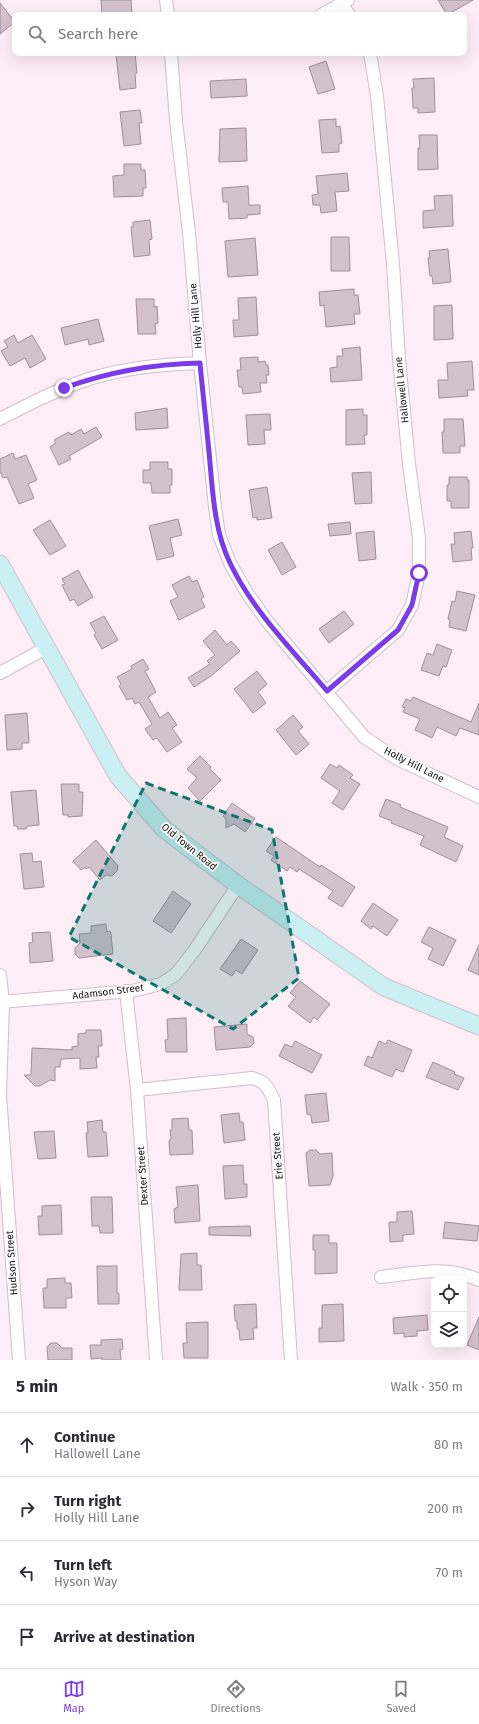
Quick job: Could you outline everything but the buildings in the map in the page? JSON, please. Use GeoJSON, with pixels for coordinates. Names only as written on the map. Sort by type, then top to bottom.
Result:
{"type":"FeatureCollection","features":[{"type":"Feature","properties":{"kind":"main road","name":"Old Town Road"},"geometry":{"type":"LineString","coordinates":[[0,564],[118,776],[164,829],[238,885],[384,988],[479,1026]]}},
{"type":"Feature","properties":{"kind":"street"},"geometry":{"type":"LineString","coordinates":[[166,0],[168,12]]}},
{"type":"Feature","properties":{"kind":"street"},"geometry":{"type":"LineString","coordinates":[[326,12],[345,2],[349,12]]}},
{"type":"Feature","properties":{"kind":"street","name":"Holly Hill Lane"},"geometry":{"type":"LineString","coordinates":[[171,56],[176,121],[189,233],[214,507],[219,535],[230,563],[247,593],[267,620],[364,737],[398,759],[479,797]]}},
{"type":"Feature","properties":{"kind":"street","name":"Hallowell Lane"},"geometry":{"type":"LineString","coordinates":[[327,691],[398,630],[412,605],[419,573],[419,538],[400,366],[393,264],[377,96],[370,56]]}},
{"type":"Feature","properties":{"kind":"street"},"geometry":{"type":"LineString","coordinates":[[0,419],[64,388],[90,379],[167,364],[200,363]]}},
{"type":"Feature","properties":{"kind":"street"},"geometry":{"type":"LineString","coordinates":[[0,674],[46,648]]}},
{"type":"Feature","properties":{"kind":"street","name":"Adamson Street"},"geometry":{"type":"LineString","coordinates":[[1,1002],[126,991],[161,984],[176,974],[194,951],[238,885]]}},
{"type":"Feature","properties":{"kind":"street","name":"Hudson Street"},"geometry":{"type":"LineString","coordinates":[[0,975],[0,1095],[19,1360]]}},
{"type":"Feature","properties":{"kind":"street","name":"Dexter Street"},"geometry":{"type":"LineString","coordinates":[[126,991],[137,1090],[156,1360]]}},
{"type":"Feature","properties":{"kind":"street","name":"Erie Street"},"geometry":{"type":"LineString","coordinates":[[137,1090],[252,1078],[263,1081],[268,1088],[274,1100],[292,1360]]}},
{"type":"Feature","properties":{"kind":"street"},"geometry":{"type":"LineString","coordinates":[[381,1277],[442,1270],[462,1274],[479,1280]]}},
{"type":"Feature","properties":{"kind":"highlighted area"},"geometry":{"type":"Polygon","coordinates":[[[146,783],[272,830],[299,978],[233,1029],[69,937],[146,783]]]}},
{"type":"Feature","properties":{"kind":"route"},"geometry":{"type":"LineString","coordinates":[[64,388],[90,379],[130,370],[167,364],[200,363],[214,507],[219,535],[230,563],[247,593],[267,620],[327,691],[375,652],[398,630],[412,605],[419,573]]}}]}
